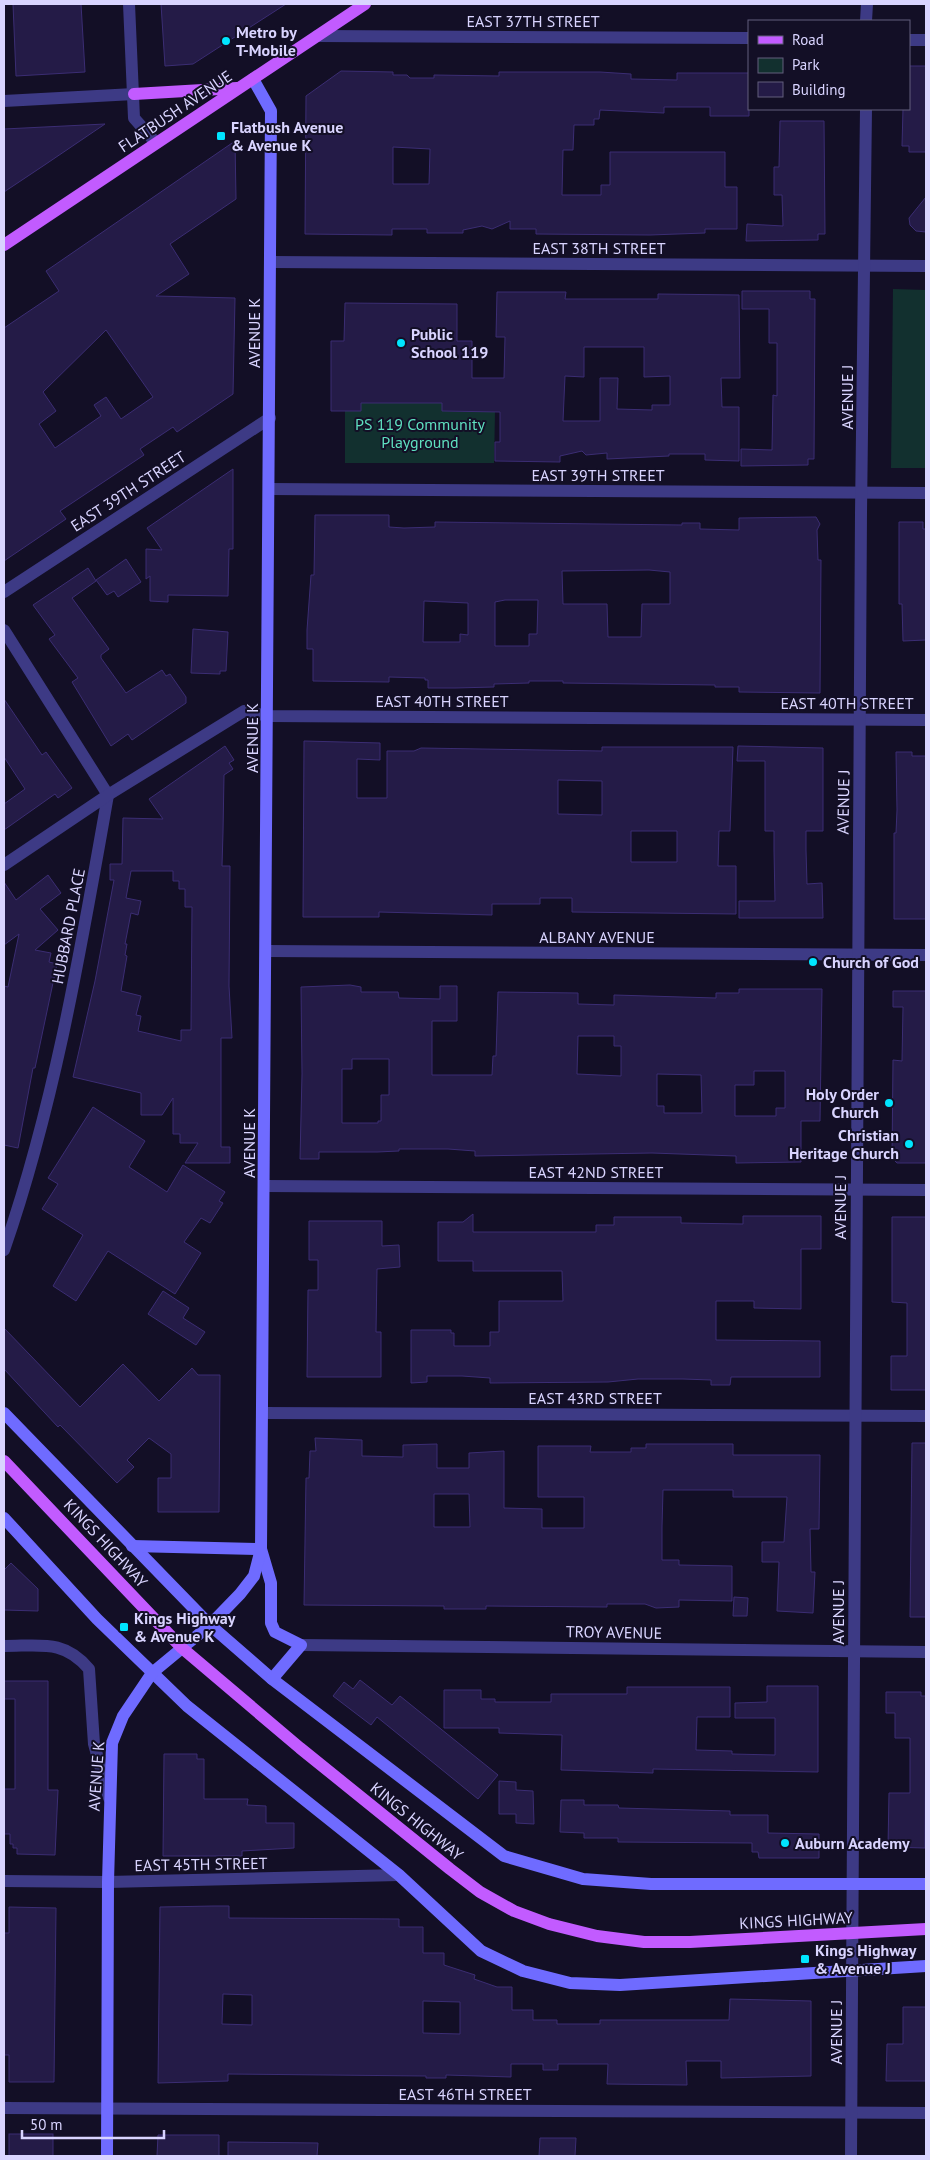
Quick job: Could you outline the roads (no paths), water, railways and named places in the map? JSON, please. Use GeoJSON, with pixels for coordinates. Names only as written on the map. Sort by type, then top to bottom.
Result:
{"type":"FeatureCollection","features":[{"type":"Feature","properties":{"kind":"main road","name":"FLATBUSH AVENUE"},"geometry":{"type":"LineString","coordinates":[[4,245],[365,4]]}},
{"type":"Feature","properties":{"kind":"main road"},"geometry":{"type":"LineString","coordinates":[[134,94],[237,88]]}},
{"type":"Feature","properties":{"kind":"main road","name":"KINGS HIGHWAY"},"geometry":{"type":"LineString","coordinates":[[4,1461],[182,1648],[300,1748],[450,1869],[480,1892],[514,1911],[549,1924],[597,1936],[644,1942],[690,1942],[926,1929]]}},
{"type":"Feature","properties":{"kind":"street"},"geometry":{"type":"LineString","coordinates":[[129,4],[134,118],[156,143]]}},
{"type":"Feature","properties":{"kind":"street"},"geometry":{"type":"LineString","coordinates":[[866,20],[867,4]]}},
{"type":"Feature","properties":{"kind":"street","name":"EAST 37TH STREET"},"geometry":{"type":"LineString","coordinates":[[317,36],[748,38]]}},
{"type":"Feature","properties":{"kind":"street"},"geometry":{"type":"LineString","coordinates":[[910,40],[926,40]]}},
{"type":"Feature","properties":{"kind":"street","name":"AVENUE K"},"geometry":{"type":"LineString","coordinates":[[107,2156],[108,1882],[112,1743],[123,1716],[152,1673],[210,1625],[254,1576],[261,1549],[264,1413],[271,111],[253,79]]}},
{"type":"Feature","properties":{"kind":"street"},"geometry":{"type":"LineString","coordinates":[[4,101],[134,94]]}},
{"type":"Feature","properties":{"kind":"street","name":"AVENUE J"},"geometry":{"type":"LineString","coordinates":[[851,2156],[856,1190],[866,110]]}},
{"type":"Feature","properties":{"kind":"street","name":"EAST 38TH STREET"},"geometry":{"type":"LineString","coordinates":[[271,262],[926,266]]}},
{"type":"Feature","properties":{"kind":"street","name":"EAST 39TH STREET"},"geometry":{"type":"LineString","coordinates":[[4,592],[270,418]]}},
{"type":"Feature","properties":{"kind":"street","name":"EAST 39TH STREET"},"geometry":{"type":"LineString","coordinates":[[269,489],[926,493]]}},
{"type":"Feature","properties":{"kind":"street"},"geometry":{"type":"LineString","coordinates":[[4,630],[108,795]]}},
{"type":"Feature","properties":{"kind":"street","name":"EAST 40TH STREET"},"geometry":{"type":"LineString","coordinates":[[4,865],[108,795],[244,711],[268,716],[926,720]]}},
{"type":"Feature","properties":{"kind":"street","name":"HUBBARD PLACE"},"geometry":{"type":"LineString","coordinates":[[4,1250],[28,1177],[64,1036],[108,795]]}},
{"type":"Feature","properties":{"kind":"street","name":"ALBANY AVENUE"},"geometry":{"type":"LineString","coordinates":[[267,951],[926,955]]}},
{"type":"Feature","properties":{"kind":"street","name":"EAST 42ND STREET"},"geometry":{"type":"LineString","coordinates":[[265,1186],[926,1190]]}},
{"type":"Feature","properties":{"kind":"street","name":"KINGS HIGHWAY"},"geometry":{"type":"LineString","coordinates":[[4,1413],[210,1625],[272,1679],[504,1856],[583,1879],[641,1884],[926,1884]]}},
{"type":"Feature","properties":{"kind":"street","name":"EAST 43RD STREET"},"geometry":{"type":"LineString","coordinates":[[264,1413],[926,1416]]}},
{"type":"Feature","properties":{"kind":"street"},"geometry":{"type":"LineString","coordinates":[[4,1518],[97,1619],[186,1706],[400,1876],[482,1951],[523,1971],[570,1983],[620,1985],[926,1966]]}},
{"type":"Feature","properties":{"kind":"street"},"geometry":{"type":"LineString","coordinates":[[132,1546],[261,1549],[271,1583],[271,1623],[275,1632],[301,1646],[272,1679]]}},
{"type":"Feature","properties":{"kind":"street"},"geometry":{"type":"LineString","coordinates":[[4,1646],[61,1647],[74,1653],[89,1669],[94,1744],[110,1801]]}},
{"type":"Feature","properties":{"kind":"street","name":"TROY AVENUE"},"geometry":{"type":"LineString","coordinates":[[301,1646],[926,1652]]}},
{"type":"Feature","properties":{"kind":"street","name":"EAST 45TH STREET"},"geometry":{"type":"LineString","coordinates":[[4,1881],[108,1882],[400,1876]]}},
{"type":"Feature","properties":{"kind":"street","name":"EAST 46TH STREET"},"geometry":{"type":"LineString","coordinates":[[4,2108],[926,2114]]}},
{"type":"Feature","properties":{"kind":"place","name":"Metro by T-Mobile"},"geometry":{"type":"Point","coordinates":[226,41]}},
{"type":"Feature","properties":{"kind":"place","name":"Flatbush Avenue & Avenue K"},"geometry":{"type":"Point","coordinates":[221,136]}},
{"type":"Feature","properties":{"kind":"place","name":"Public School 119"},"geometry":{"type":"Point","coordinates":[401,343]}},
{"type":"Feature","properties":{"kind":"place","name":"Church of God"},"geometry":{"type":"Point","coordinates":[813,962]}},
{"type":"Feature","properties":{"kind":"place","name":"Holy Order Church"},"geometry":{"type":"Point","coordinates":[889,1103]}},
{"type":"Feature","properties":{"kind":"place","name":"Christian Heritage Church"},"geometry":{"type":"Point","coordinates":[909,1144]}},
{"type":"Feature","properties":{"kind":"place","name":"Kings Highway & Avenue K"},"geometry":{"type":"Point","coordinates":[124,1627]}},
{"type":"Feature","properties":{"kind":"place","name":"Auburn Academy"},"geometry":{"type":"Point","coordinates":[785,1843]}},
{"type":"Feature","properties":{"kind":"place","name":"Kings Highway & Avenue J"},"geometry":{"type":"Point","coordinates":[805,1959]}},
{"type":"Feature","properties":{"kind":"park label","name":"PS 119 Community Playground"},"geometry":{"type":"Point","coordinates":[420,433]}}]}
